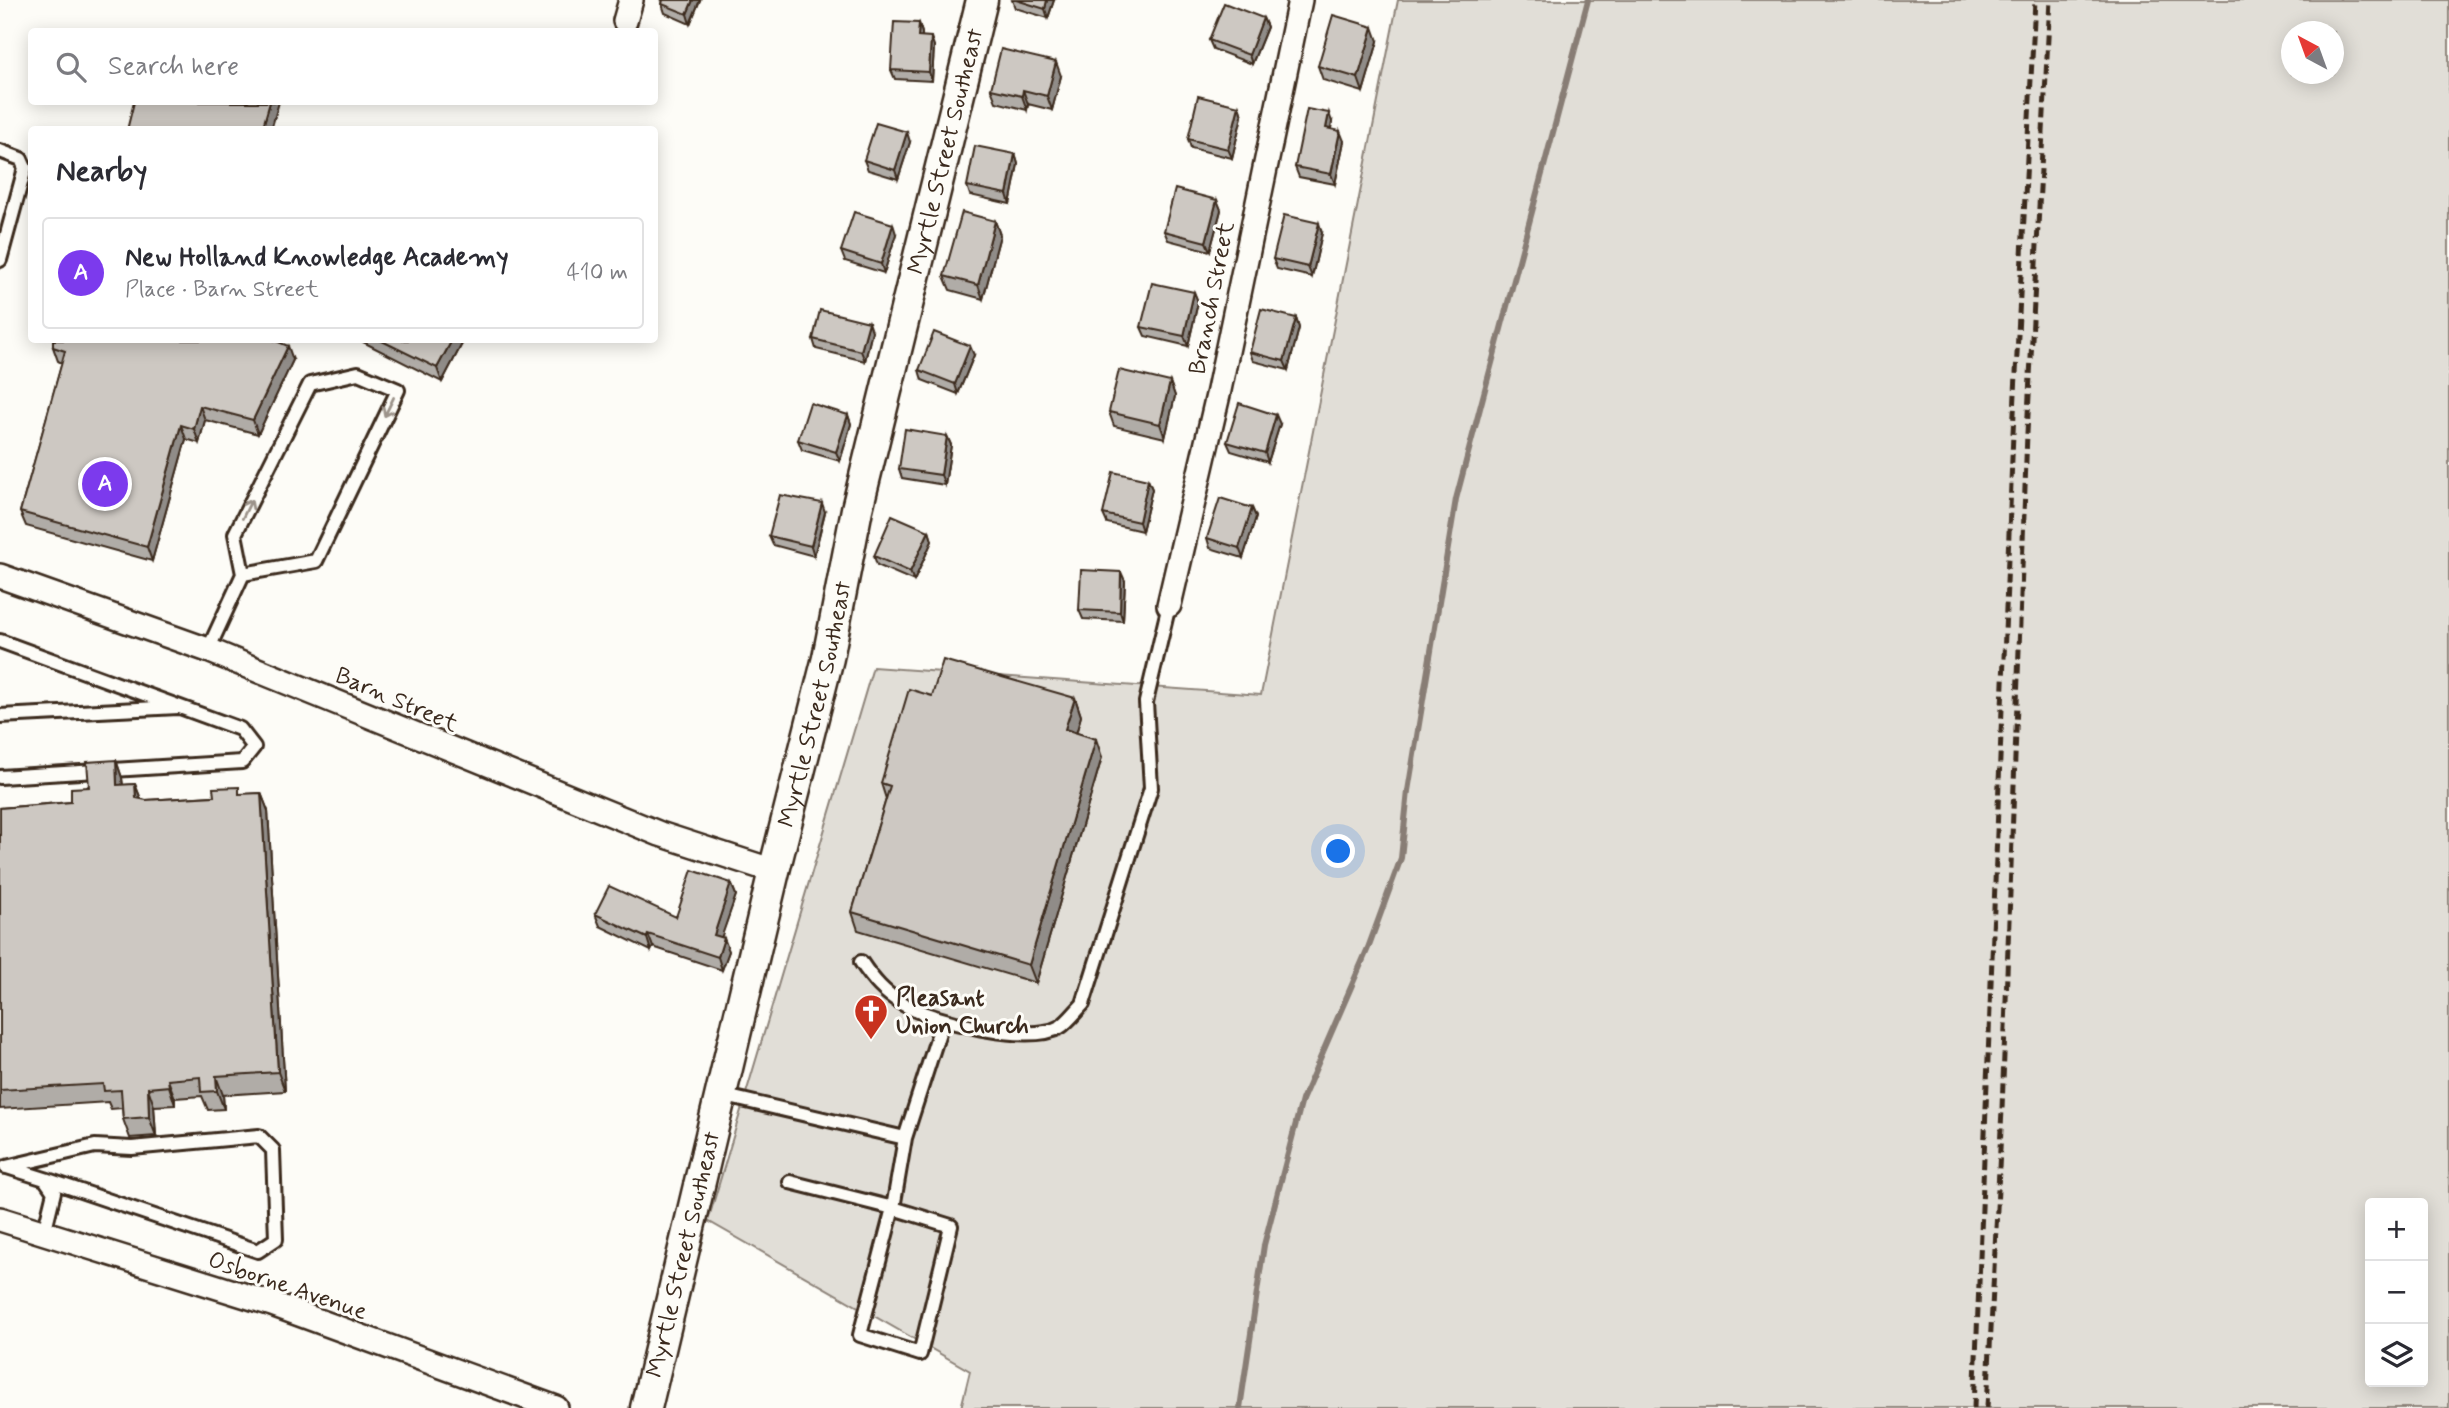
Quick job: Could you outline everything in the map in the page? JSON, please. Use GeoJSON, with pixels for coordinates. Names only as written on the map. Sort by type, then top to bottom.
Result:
{"type":"FeatureCollection","features":[{"type":"Feature","properties":{"kind":"street","name":"Myrtle Street Southeast"},"geometry":{"type":"LineString","coordinates":[[646,1408],[774,871],[828,658],[857,509],[982,0]]}},
{"type":"Feature","properties":{"kind":"street","name":"Branch Street"},"geometry":{"type":"LineString","coordinates":[[1169,605],[1186,544],[1300,0]]}},
{"type":"Feature","properties":{"kind":"street","name":"Barn Street"},"geometry":{"type":"LineString","coordinates":[[0,576],[208,650],[660,834],[774,871]]}},
{"type":"Feature","properties":{"kind":"street","name":"Osborne Avenue"},"geometry":{"type":"LineString","coordinates":[[0,1219],[272,1304],[555,1408]]}},
{"type":"Feature","properties":{"kind":"lane"},"geometry":{"type":"LineString","coordinates":[[0,151],[21,159],[25,167],[4,227],[0,260]]}},
{"type":"Feature","properties":{"kind":"lane"},"geometry":{"type":"LineString","coordinates":[[208,650],[243,574],[235,534],[310,384],[358,373],[398,390],[316,561],[243,574]]}},
{"type":"Feature","properties":{"kind":"lane"},"geometry":{"type":"LineString","coordinates":[[861,962],[887,993],[905,1005],[943,1020],[999,1030],[1037,1033],[1059,1027],[1083,1004],[1151,788],[1146,702],[1169,605]]}},
{"type":"Feature","properties":{"kind":"lane"},"geometry":{"type":"LineString","coordinates":[[0,641],[240,729],[254,747],[242,762],[0,777]]}},
{"type":"Feature","properties":{"kind":"lane"},"geometry":{"type":"LineString","coordinates":[[0,716],[183,707]]}},
{"type":"Feature","properties":{"kind":"lane"},"geometry":{"type":"LineString","coordinates":[[790,1182],[893,1208],[951,1226],[920,1354],[860,1335],[893,1208],[905,1139],[943,1020]]}},
{"type":"Feature","properties":{"kind":"lane"},"geometry":{"type":"LineString","coordinates":[[720,1094],[905,1139]]}},
{"type":"Feature","properties":{"kind":"lane"},"geometry":{"type":"LineString","coordinates":[[259,1136],[273,1150],[276,1239],[258,1251],[3,1166],[95,1146],[132,1148],[259,1136]]}},
{"type":"Feature","properties":{"kind":"lane"},"geometry":{"type":"LineString","coordinates":[[44,1233],[54,1192],[45,1179]]}},
{"type":"Feature","properties":{"kind":"shaded area"},"geometry":{"type":"Polygon","coordinates":[[[1398,0],[2449,0],[2449,1408],[961,1408],[970,1371],[708,1221],[873,667],[1261,695],[1398,0]]]}},
{"type":"Feature","properties":{"kind":"building"},"geometry":{"type":"Polygon","coordinates":[[[663,0],[693,0],[687,14],[662,4],[663,0]]]}},
{"type":"Feature","properties":{"kind":"building"},"geometry":{"type":"Polygon","coordinates":[[[1016,0],[1047,0],[1045,9],[1016,0]]]}},
{"type":"Feature","properties":{"kind":"building"},"geometry":{"type":"Polygon","coordinates":[[[1224,3],[1263,18],[1249,55],[1209,40],[1224,3]]]}},
{"type":"Feature","properties":{"kind":"building"},"geometry":{"type":"Polygon","coordinates":[[[1333,15],[1373,27],[1358,78],[1318,66],[1333,15]]]}},
{"type":"Feature","properties":{"kind":"building"},"geometry":{"type":"Polygon","coordinates":[[[894,22],[919,23],[918,36],[931,37],[929,72],[891,70],[894,22]]]}},
{"type":"Feature","properties":{"kind":"building"},"geometry":{"type":"Polygon","coordinates":[[[1001,49],[1056,62],[1047,96],[1023,90],[1022,96],[991,89],[1001,49]]]}},
{"type":"Feature","properties":{"kind":"building"},"geometry":{"type":"Polygon","coordinates":[[[1198,96],[1239,106],[1228,149],[1188,139],[1198,96]]]}},
{"type":"Feature","properties":{"kind":"building"},"geometry":{"type":"Polygon","coordinates":[[[133,105],[269,105],[263,126],[128,126],[133,105]]]}},
{"type":"Feature","properties":{"kind":"building"},"geometry":{"type":"Polygon","coordinates":[[[1307,109],[1329,113],[1326,128],[1340,131],[1331,174],[1295,167],[1307,109]]]}},
{"type":"Feature","properties":{"kind":"building"},"geometry":{"type":"Polygon","coordinates":[[[876,123],[907,132],[895,170],[864,160],[876,123]]]}},
{"type":"Feature","properties":{"kind":"building"},"geometry":{"type":"Polygon","coordinates":[[[975,146],[1015,154],[1007,194],[967,186],[975,146]]]}},
{"type":"Feature","properties":{"kind":"building"},"geometry":{"type":"Polygon","coordinates":[[[1175,189],[1217,200],[1206,242],[1164,231],[1175,189]]]}},
{"type":"Feature","properties":{"kind":"building"},"geometry":{"type":"Polygon","coordinates":[[[854,212],[893,224],[881,264],[841,251],[854,212]]]}},
{"type":"Feature","properties":{"kind":"building"},"geometry":{"type":"Polygon","coordinates":[[[962,212],[995,221],[978,285],[944,276],[962,212]]]}},
{"type":"Feature","properties":{"kind":"building"},"geometry":{"type":"Polygon","coordinates":[[[1284,215],[1319,223],[1308,267],[1273,259],[1284,215]]]}},
{"type":"Feature","properties":{"kind":"building"},"geometry":{"type":"Polygon","coordinates":[[[1152,283],[1194,292],[1184,336],[1141,327],[1152,283]]]}},
{"type":"Feature","properties":{"kind":"building"},"geometry":{"type":"Polygon","coordinates":[[[1261,309],[1296,318],[1284,361],[1250,352],[1261,309]]]}},
{"type":"Feature","properties":{"kind":"building"},"geometry":{"type":"Polygon","coordinates":[[[820,310],[869,322],[861,351],[813,339],[820,310]]]}},
{"type":"Feature","properties":{"kind":"building"},"geometry":{"type":"Polygon","coordinates":[[[934,332],[970,346],[955,384],[919,370],[934,332]]]}},
{"type":"Feature","properties":{"kind":"building"},"geometry":{"type":"Polygon","coordinates":[[[53,343],[281,343],[288,346],[253,420],[200,406],[194,429],[181,425],[147,547],[20,512],[65,351],[53,347],[53,343]]]}},
{"type":"Feature","properties":{"kind":"building"},"geometry":{"type":"Polygon","coordinates":[[[386,343],[450,343],[437,368],[386,343]]]}},
{"type":"Feature","properties":{"kind":"building"},"geometry":{"type":"Polygon","coordinates":[[[1119,370],[1170,382],[1160,424],[1109,412],[1119,370]]]}},
{"type":"Feature","properties":{"kind":"building"},"geometry":{"type":"Polygon","coordinates":[[[810,403],[848,415],[836,452],[798,440],[810,403]]]}},
{"type":"Feature","properties":{"kind":"building"},"geometry":{"type":"Polygon","coordinates":[[[1239,403],[1276,415],[1265,453],[1227,442],[1239,403]]]}},
{"type":"Feature","properties":{"kind":"building"},"geometry":{"type":"Polygon","coordinates":[[[905,429],[947,436],[941,475],[899,469],[905,429]]]}},
{"type":"Feature","properties":{"kind":"building"},"geometry":{"type":"Polygon","coordinates":[[[1113,472],[1148,480],[1139,522],[1103,514],[1113,472]]]}},
{"type":"Feature","properties":{"kind":"building"},"geometry":{"type":"Polygon","coordinates":[[[780,495],[822,503],[811,546],[769,536],[780,495]]]}},
{"type":"Feature","properties":{"kind":"building"},"geometry":{"type":"Polygon","coordinates":[[[1220,498],[1252,508],[1239,548],[1207,538],[1220,498]]]}},
{"type":"Feature","properties":{"kind":"building"},"geometry":{"type":"Polygon","coordinates":[[[892,515],[929,531],[910,572],[874,556],[892,515]]]}},
{"type":"Feature","properties":{"kind":"building"},"geometry":{"type":"Polygon","coordinates":[[[1081,570],[1121,572],[1120,612],[1079,610],[1081,570]]]}},
{"type":"Feature","properties":{"kind":"building"},"geometry":{"type":"Polygon","coordinates":[[[943,660],[1075,698],[1065,729],[1096,739],[1029,965],[852,912],[890,786],[881,783],[909,689],[932,696],[943,660]]]}},
{"type":"Feature","properties":{"kind":"building"},"geometry":{"type":"Polygon","coordinates":[[[116,760],[117,785],[135,784],[136,798],[146,800],[214,796],[213,788],[239,787],[239,794],[261,793],[278,1072],[216,1076],[217,1091],[201,1092],[200,1077],[168,1080],[169,1086],[148,1088],[149,1117],[123,1119],[121,1090],[104,1091],[103,1084],[0,1090],[0,808],[71,802],[71,788],[89,787],[87,762],[116,760]]]}},
{"type":"Feature","properties":{"kind":"building"},"geometry":{"type":"Polygon","coordinates":[[[692,870],[731,883],[714,935],[724,938],[718,957],[648,934],[647,938],[595,914],[609,886],[676,917],[692,870]]]}},
{"type":"Feature","properties":{"kind":"waterway"},"geometry":{"type":"LineString","coordinates":[[1240,1408],[1264,1245],[1302,1100],[1368,948],[1401,858],[1408,791],[1456,499],[1588,0]]}},
{"type":"Feature","properties":{"kind":"railway"},"geometry":{"type":"LineString","coordinates":[[1974,1408],[2013,433],[2035,0]]}},
{"type":"Feature","properties":{"kind":"railway"},"geometry":{"type":"LineString","coordinates":[[1987,1408],[2002,1109],[2027,433],[2050,0]]}},
{"type":"Feature","properties":{"kind":"place","name":"New Holland Knowledge Academy"},"geometry":{"type":"Point","coordinates":[105,484]}},
{"type":"Feature","properties":{"kind":"place","name":"Pleasant Union Church"},"geometry":{"type":"Point","coordinates":[871,1041]}}]}
